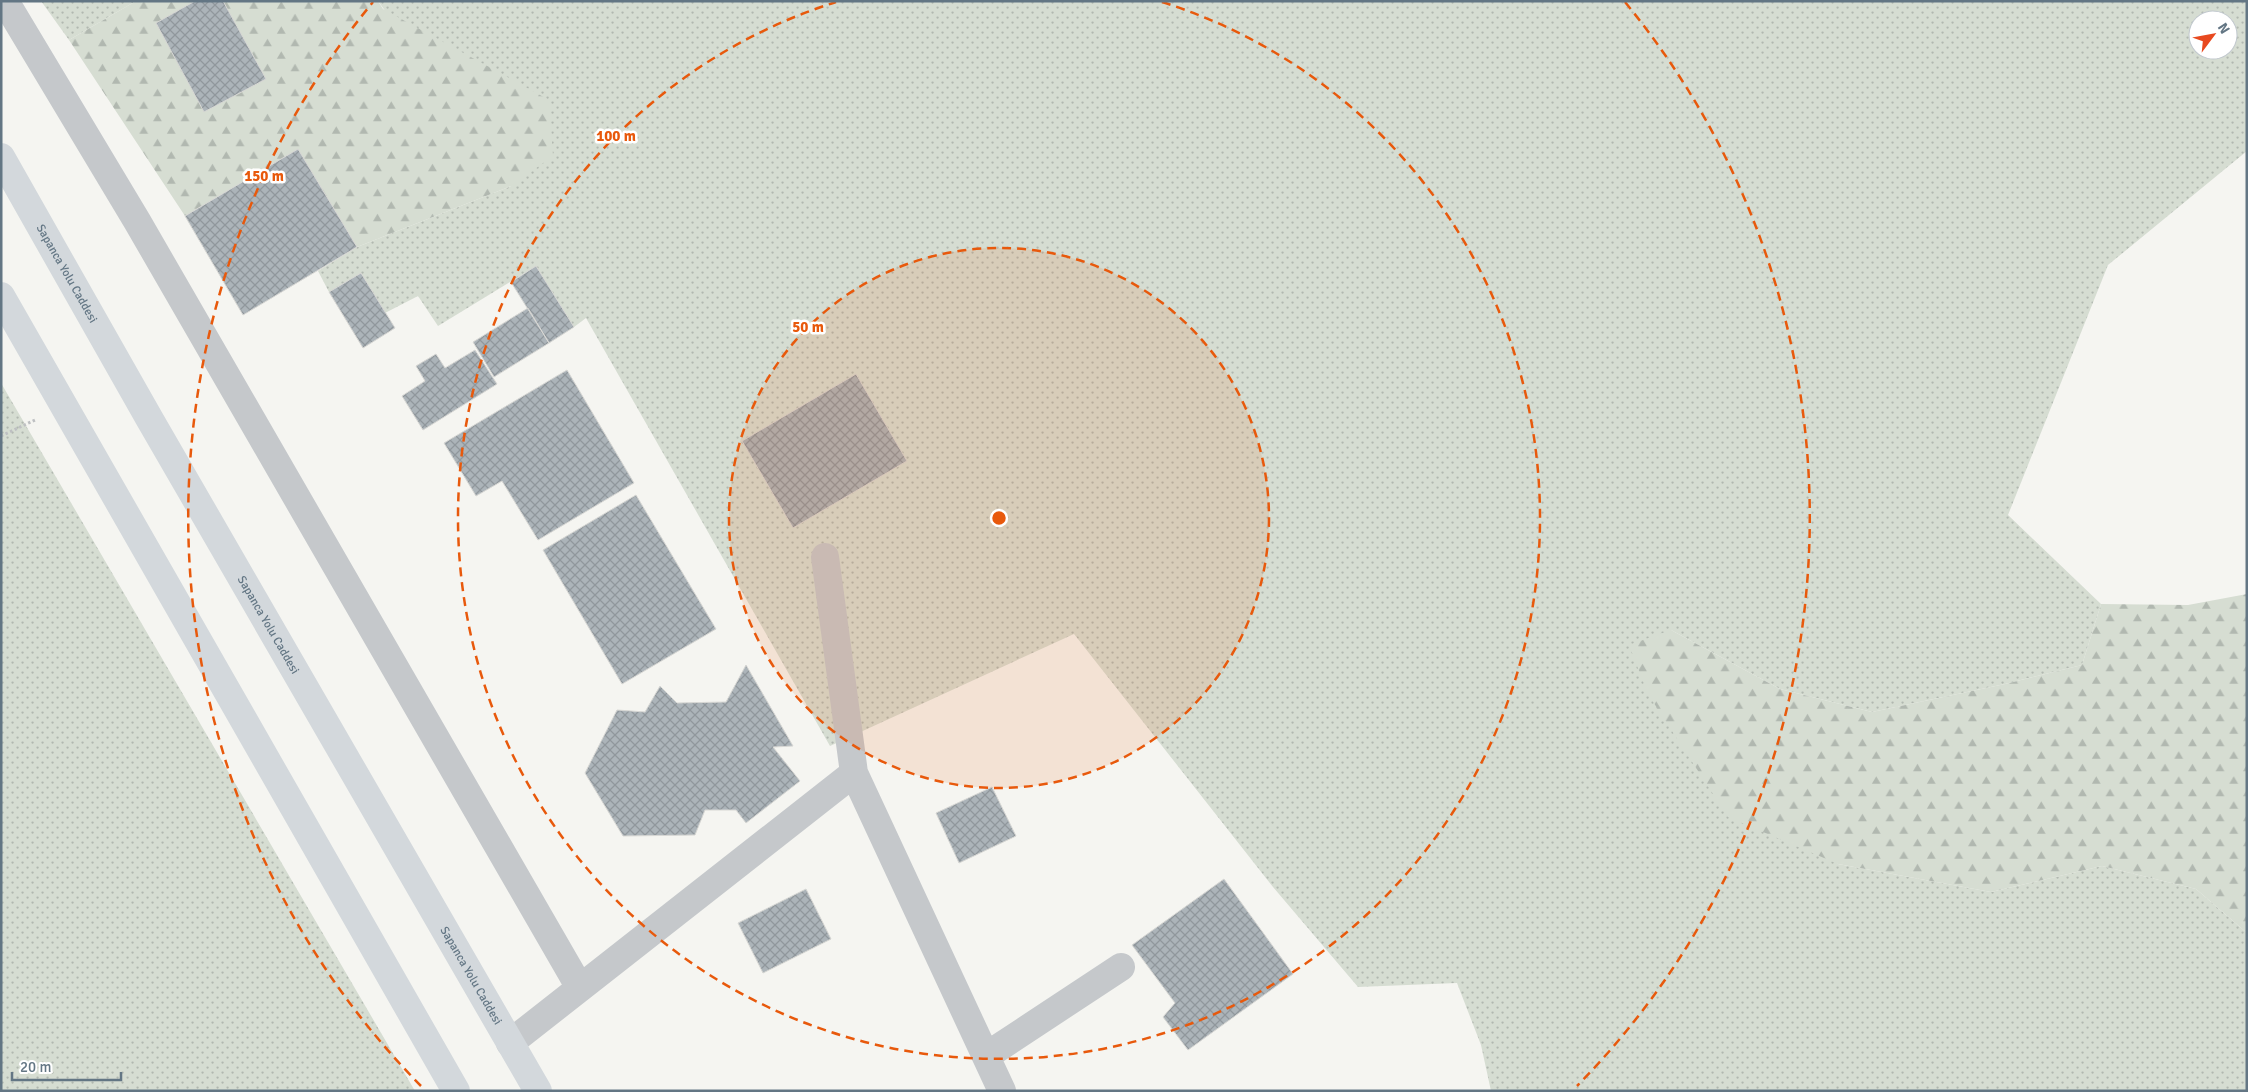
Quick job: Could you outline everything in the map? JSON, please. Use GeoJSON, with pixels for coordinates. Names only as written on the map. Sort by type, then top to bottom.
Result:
{"type":"FeatureCollection","features":[{"type":"Feature","properties":{"kind":"highway","name":"Sapanca Yolu Caddesi"},"geometry":{"type":"LineString","coordinates":[[1,157],[144,409],[538,1091]]}},
{"type":"Feature","properties":{"kind":"highway"},"geometry":{"type":"LineString","coordinates":[[1,296],[456,1091]]}},
{"type":"Feature","properties":{"kind":"street"},"geometry":{"type":"LineString","coordinates":[[5,1],[137,221],[580,988]]}},
{"type":"Feature","properties":{"kind":"street"},"geometry":{"type":"LineString","coordinates":[[825,558],[854,773],[1002,1091]]}},
{"type":"Feature","properties":{"kind":"street"},"geometry":{"type":"LineString","coordinates":[[510,1042],[854,773]]}},
{"type":"Feature","properties":{"kind":"street"},"geometry":{"type":"LineString","coordinates":[[986,1056],[1121,967]]}},
{"type":"Feature","properties":{"kind":"green space"},"geometry":{"type":"Polygon","coordinates":[[[41,1],[136,1],[69,40],[41,1]]]}},
{"type":"Feature","properties":{"kind":"green space"},"geometry":{"type":"Polygon","coordinates":[[[136,1],[378,1],[383,9],[549,100],[553,156],[511,186],[357,247],[298,149],[185,216],[69,40],[136,1]]]}},
{"type":"Feature","properties":{"kind":"green space"},"geometry":{"type":"Polygon","coordinates":[[[378,1],[2247,1],[2247,151],[2108,265],[2008,515],[2101,604],[2082,665],[2005,684],[1872,712],[1780,689],[1671,630],[1838,864],[1991,892],[2102,866],[2196,889],[2247,933],[2247,1091],[1491,1091],[1481,1045],[1457,983],[1358,987],[1273,887],[1074,634],[830,746],[586,318],[574,327],[536,266],[438,326],[418,296],[385,313],[361,273],[329,292],[318,271],[357,247],[511,186],[378,1]]]}},
{"type":"Feature","properties":{"kind":"green space"},"geometry":{"type":"Polygon","coordinates":[[[1,383],[415,1091],[1,1091],[1,383]]]}},
{"type":"Feature","properties":{"kind":"green space"},"geometry":{"type":"Polygon","coordinates":[[[2247,594],[2247,933],[2196,889],[2102,866],[1991,892],[1838,864],[1728,817],[1648,694],[1629,645],[1671,630],[1780,689],[1872,712],[2005,684],[2082,665],[2101,604],[2188,605],[2247,594]]]}},
{"type":"Feature","properties":{"kind":"building"},"geometry":{"type":"Polygon","coordinates":[[[195,1],[223,1],[266,79],[204,112],[156,23],[195,1]]]}},
{"type":"Feature","properties":{"kind":"building"},"geometry":{"type":"Polygon","coordinates":[[[298,149],[357,247],[243,315],[185,216],[298,149]]]}},
{"type":"Feature","properties":{"kind":"building"},"geometry":{"type":"Polygon","coordinates":[[[536,266],[574,327],[549,343],[511,282],[536,266]]]}},
{"type":"Feature","properties":{"kind":"building"},"geometry":{"type":"Polygon","coordinates":[[[361,273],[395,328],[363,348],[329,292],[361,273]]]}},
{"type":"Feature","properties":{"kind":"building"},"geometry":{"type":"Polygon","coordinates":[[[528,308],[549,343],[494,377],[473,342],[528,308]]]}},
{"type":"Feature","properties":{"kind":"building"},"geometry":{"type":"Polygon","coordinates":[[[475,350],[497,384],[423,430],[402,396],[425,381],[416,366],[436,354],[445,368],[475,350]]]}},
{"type":"Feature","properties":{"kind":"building"},"geometry":{"type":"Polygon","coordinates":[[[567,370],[634,483],[538,540],[502,481],[476,496],[444,443],[567,370]]]}},
{"type":"Feature","properties":{"kind":"building"},"geometry":{"type":"Polygon","coordinates":[[[856,374],[907,461],[793,528],[742,441],[856,374]]]}},
{"type":"Feature","properties":{"kind":"building"},"geometry":{"type":"Polygon","coordinates":[[[636,495],[716,629],[622,684],[543,550],[636,495]]]}},
{"type":"Feature","properties":{"kind":"building"},"geometry":{"type":"Polygon","coordinates":[[[746,665],[793,746],[773,747],[800,781],[746,823],[736,810],[705,810],[695,835],[623,836],[585,773],[617,710],[645,712],[660,686],[677,703],[726,702],[746,665]]]}},
{"type":"Feature","properties":{"kind":"building"},"geometry":{"type":"Polygon","coordinates":[[[992,787],[1016,836],[959,863],[936,813],[992,787]]]}},
{"type":"Feature","properties":{"kind":"building"},"geometry":{"type":"Polygon","coordinates":[[[1224,879],[1293,974],[1188,1050],[1163,1017],[1175,1003],[1132,945],[1224,879]]]}},
{"type":"Feature","properties":{"kind":"building"},"geometry":{"type":"Polygon","coordinates":[[[806,889],[831,939],[763,973],[738,923],[806,889]]]}}]}
